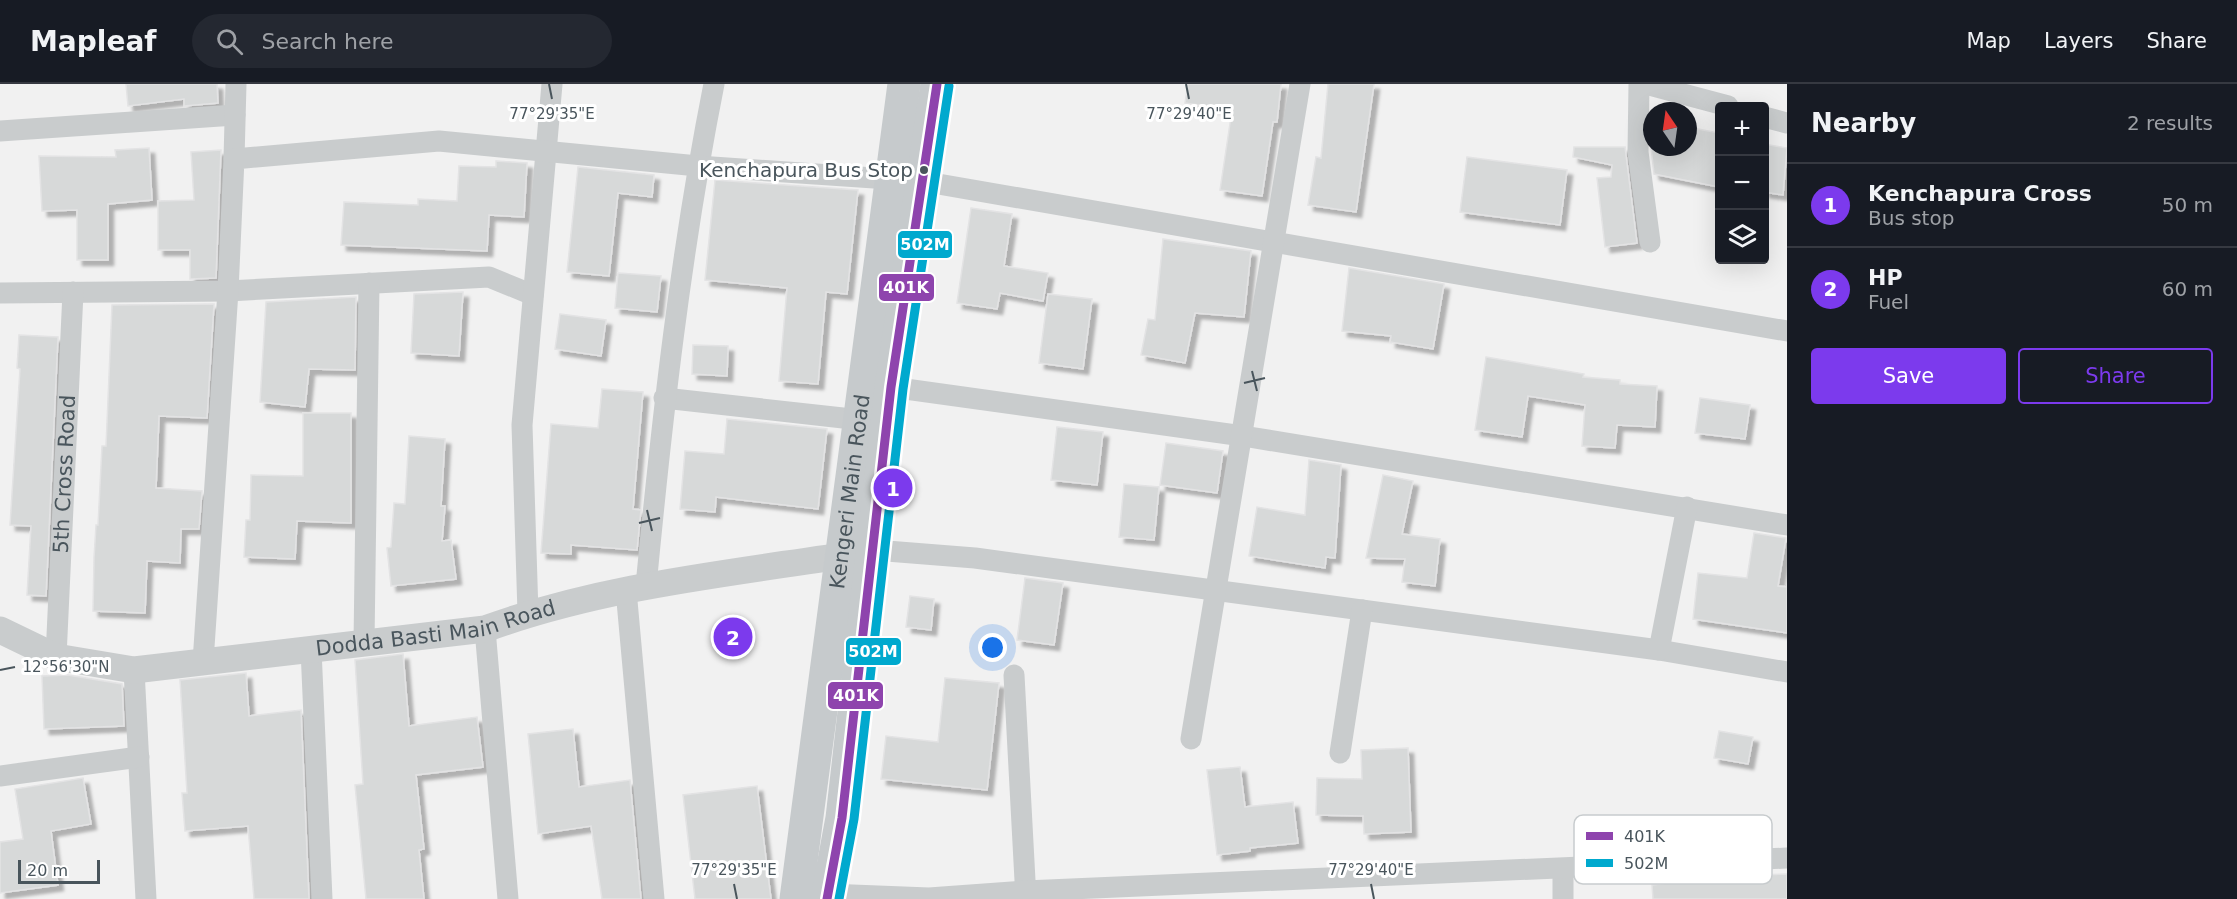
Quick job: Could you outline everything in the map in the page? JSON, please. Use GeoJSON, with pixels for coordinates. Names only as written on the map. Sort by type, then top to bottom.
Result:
{"type":"FeatureCollection","features":[{"type":"Feature","properties":{"kind":"main road","name":"Kengeri Main Road"},"geometry":{"type":"LineString","coordinates":[[827,896],[842,818],[891,387],[905,180],[904,84]]}},
{"type":"Feature","properties":{"kind":"main road","name":"Kengeri Main Road"},"geometry":{"type":"LineString","coordinates":[[796,899],[840,556],[861,420],[905,180],[936,84]]}},
{"type":"Feature","properties":{"kind":"street"},"geometry":{"type":"LineString","coordinates":[[203,662],[228,291],[236,84]]}},
{"type":"Feature","properties":{"kind":"street"},"geometry":{"type":"LineString","coordinates":[[528,613],[522,425],[552,84]]}},
{"type":"Feature","properties":{"kind":"street"},"geometry":{"type":"LineString","coordinates":[[654,899],[636,588],[698,166],[714,84]]}},
{"type":"Feature","properties":{"kind":"street"},"geometry":{"type":"LineString","coordinates":[[1191,739],[1300,84]]}},
{"type":"Feature","properties":{"kind":"street"},"geometry":{"type":"LineString","coordinates":[[1640,84],[1638,152],[1650,242]]}},
{"type":"Feature","properties":{"kind":"street"},"geometry":{"type":"LineString","coordinates":[[1646,84],[1715,103]]}},
{"type":"Feature","properties":{"kind":"street"},"geometry":{"type":"LineString","coordinates":[[0,131],[235,115]]}},
{"type":"Feature","properties":{"kind":"street"},"geometry":{"type":"LineString","coordinates":[[1769,118],[1787,123]]}},
{"type":"Feature","properties":{"kind":"street"},"geometry":{"type":"LineString","coordinates":[[234,159],[439,141],[698,166],[905,180],[1787,331]]}},
{"type":"Feature","properties":{"kind":"street"},"geometry":{"type":"LineString","coordinates":[[0,293],[228,291],[489,277],[533,295]]}},
{"type":"Feature","properties":{"kind":"street"},"geometry":{"type":"LineString","coordinates":[[364,643],[369,283]]}},
{"type":"Feature","properties":{"kind":"street","name":"5th Cross Road"},"geometry":{"type":"LineString","coordinates":[[56,657],[73,292]]}},
{"type":"Feature","properties":{"kind":"street"},"geometry":{"type":"LineString","coordinates":[[891,387],[1243,436],[1787,525]]}},
{"type":"Feature","properties":{"kind":"street"},"geometry":{"type":"LineString","coordinates":[[664,398],[861,420]]}},
{"type":"Feature","properties":{"kind":"street"},"geometry":{"type":"LineString","coordinates":[[1659,650],[1687,507]]}},
{"type":"Feature","properties":{"kind":"street"},"geometry":{"type":"LineString","coordinates":[[874,550],[975,558],[1659,650],[1787,672]]}},
{"type":"Feature","properties":{"kind":"street","name":"Dodda Basti Main Road"},"geometry":{"type":"LineString","coordinates":[[0,630],[56,657],[134,670],[485,629],[528,613],[636,588],[874,550]]}},
{"type":"Feature","properties":{"kind":"street"},"geometry":{"type":"LineString","coordinates":[[1340,753],[1362,610]]}},
{"type":"Feature","properties":{"kind":"street"},"geometry":{"type":"LineString","coordinates":[[485,629],[508,899]]}},
{"type":"Feature","properties":{"kind":"street"},"geometry":{"type":"LineString","coordinates":[[311,650],[322,899]]}},
{"type":"Feature","properties":{"kind":"street"},"geometry":{"type":"LineString","coordinates":[[134,670],[146,899]]}},
{"type":"Feature","properties":{"kind":"street"},"geometry":{"type":"LineString","coordinates":[[1014,675],[1026,895]]}},
{"type":"Feature","properties":{"kind":"street"},"geometry":{"type":"LineString","coordinates":[[0,776],[139,757]]}},
{"type":"Feature","properties":{"kind":"street"},"geometry":{"type":"LineString","coordinates":[[1772,859],[1787,858]]}},
{"type":"Feature","properties":{"kind":"street"},"geometry":{"type":"LineString","coordinates":[[827,896],[929,898],[1026,895],[1574,868]]}},
{"type":"Feature","properties":{"kind":"street"},"geometry":{"type":"LineString","coordinates":[[1563,869],[1563,899]]}},
{"type":"Feature","properties":{"kind":"building"},"geometry":{"type":"Polygon","coordinates":[[[126,84],[217,84],[218,103],[184,106],[184,99],[128,106],[126,84]]]}},
{"type":"Feature","properties":{"kind":"building"},"geometry":{"type":"Polygon","coordinates":[[[1188,84],[1281,84],[1277,122],[1273,122],[1262,196],[1220,190],[1232,110],[1185,103],[1188,84]]]}},
{"type":"Feature","properties":{"kind":"building"},"geometry":{"type":"Polygon","coordinates":[[[1328,84],[1374,84],[1356,212],[1308,205],[1316,157],[1321,158],[1328,84]]]}},
{"type":"Feature","properties":{"kind":"building"},"geometry":{"type":"Polygon","coordinates":[[[1697,129],[1715,132],[1715,186],[1654,174],[1652,156],[1697,156],[1697,129]]]}},
{"type":"Feature","properties":{"kind":"building"},"geometry":{"type":"Polygon","coordinates":[[[1769,145],[1787,148],[1783,195],[1769,193],[1769,145]]]}},
{"type":"Feature","properties":{"kind":"building"},"geometry":{"type":"Polygon","coordinates":[[[1574,147],[1625,147],[1637,243],[1605,247],[1597,178],[1611,177],[1612,165],[1573,157],[1574,147]]]}},
{"type":"Feature","properties":{"kind":"building"},"geometry":{"type":"Polygon","coordinates":[[[149,148],[152,200],[108,204],[108,260],[77,260],[77,210],[42,211],[39,156],[116,157],[115,150],[149,148]]]}},
{"type":"Feature","properties":{"kind":"building"},"geometry":{"type":"Polygon","coordinates":[[[221,150],[216,278],[190,279],[190,250],[158,250],[158,201],[194,200],[191,152],[221,150]]]}},
{"type":"Feature","properties":{"kind":"building"},"geometry":{"type":"Polygon","coordinates":[[[1467,157],[1567,170],[1560,225],[1460,212],[1467,157]]]}},
{"type":"Feature","properties":{"kind":"building"},"geometry":{"type":"Polygon","coordinates":[[[496,161],[527,163],[524,217],[489,215],[487,251],[341,245],[344,202],[418,205],[418,199],[457,201],[459,166],[496,167],[496,161]]]}},
{"type":"Feature","properties":{"kind":"building"},"geometry":{"type":"Polygon","coordinates":[[[578,167],[654,175],[652,197],[618,193],[609,276],[567,272],[578,167]]]}},
{"type":"Feature","properties":{"kind":"building"},"geometry":{"type":"Polygon","coordinates":[[[715,180],[858,190],[847,294],[826,292],[818,384],[779,381],[787,288],[705,280],[715,180]]]}},
{"type":"Feature","properties":{"kind":"building"},"geometry":{"type":"Polygon","coordinates":[[[971,208],[1012,214],[1004,266],[1048,273],[1043,301],[1000,293],[997,309],[957,303],[971,208]]]}},
{"type":"Feature","properties":{"kind":"building"},"geometry":{"type":"Polygon","coordinates":[[[1163,239],[1251,251],[1244,317],[1195,313],[1185,363],[1141,355],[1148,319],[1155,320],[1163,239]]]}},
{"type":"Feature","properties":{"kind":"building"},"geometry":{"type":"Polygon","coordinates":[[[1349,268],[1444,284],[1433,349],[1390,342],[1391,336],[1342,331],[1349,268]]]}},
{"type":"Feature","properties":{"kind":"building"},"geometry":{"type":"Polygon","coordinates":[[[618,273],[661,276],[657,312],[615,308],[618,273]]]}},
{"type":"Feature","properties":{"kind":"building"},"geometry":{"type":"Polygon","coordinates":[[[463,292],[459,356],[411,353],[414,294],[463,292]]]}},
{"type":"Feature","properties":{"kind":"building"},"geometry":{"type":"Polygon","coordinates":[[[1048,294],[1092,299],[1083,369],[1039,363],[1048,294]]]}},
{"type":"Feature","properties":{"kind":"building"},"geometry":{"type":"Polygon","coordinates":[[[356,297],[355,370],[309,369],[305,407],[260,402],[266,302],[356,297]]]}},
{"type":"Feature","properties":{"kind":"building"},"geometry":{"type":"Polygon","coordinates":[[[214,304],[207,418],[159,416],[156,488],[202,491],[199,529],[181,529],[180,563],[147,561],[145,613],[93,611],[94,558],[102,446],[106,446],[112,305],[214,304]]]}},
{"type":"Feature","properties":{"kind":"building"},"geometry":{"type":"Polygon","coordinates":[[[560,314],[606,320],[601,356],[555,349],[560,314]]]}},
{"type":"Feature","properties":{"kind":"building"},"geometry":{"type":"Polygon","coordinates":[[[19,335],[58,337],[46,596],[27,595],[31,526],[10,525],[20,369],[17,368],[19,335]]]}},
{"type":"Feature","properties":{"kind":"building"},"geometry":{"type":"Polygon","coordinates":[[[693,345],[728,346],[727,376],[692,374],[693,345]]]}},
{"type":"Feature","properties":{"kind":"building"},"geometry":{"type":"Polygon","coordinates":[[[1486,357],[1584,374],[1583,377],[1620,380],[1620,384],[1657,386],[1655,427],[1617,425],[1615,448],[1582,446],[1585,405],[1528,396],[1522,437],[1475,430],[1486,357]]]}},
{"type":"Feature","properties":{"kind":"building"},"geometry":{"type":"Polygon","coordinates":[[[602,389],[643,392],[633,509],[641,510],[637,550],[571,545],[571,554],[541,553],[551,424],[598,428],[602,389]]]}},
{"type":"Feature","properties":{"kind":"building"},"geometry":{"type":"Polygon","coordinates":[[[1700,398],[1750,405],[1745,439],[1695,433],[1700,398]]]}},
{"type":"Feature","properties":{"kind":"building"},"geometry":{"type":"Polygon","coordinates":[[[303,413],[351,413],[351,523],[297,521],[295,559],[244,557],[246,520],[250,520],[251,475],[303,476],[303,413]]]}},
{"type":"Feature","properties":{"kind":"building"},"geometry":{"type":"Polygon","coordinates":[[[727,419],[827,429],[818,509],[716,497],[715,512],[680,509],[685,451],[724,454],[727,419]]]}},
{"type":"Feature","properties":{"kind":"building"},"geometry":{"type":"Polygon","coordinates":[[[1057,427],[1103,432],[1097,485],[1051,480],[1057,427]]]}},
{"type":"Feature","properties":{"kind":"building"},"geometry":{"type":"Polygon","coordinates":[[[409,436],[445,439],[441,506],[445,506],[442,541],[451,540],[456,579],[391,586],[387,548],[391,547],[394,503],[405,504],[409,436]]]}},
{"type":"Feature","properties":{"kind":"building"},"geometry":{"type":"Polygon","coordinates":[[[1166,443],[1223,451],[1217,493],[1160,485],[1166,443]]]}},
{"type":"Feature","properties":{"kind":"building"},"geometry":{"type":"Polygon","coordinates":[[[1309,460],[1341,465],[1335,558],[1326,557],[1325,568],[1249,556],[1257,507],[1305,515],[1309,460]]]}},
{"type":"Feature","properties":{"kind":"building"},"geometry":{"type":"Polygon","coordinates":[[[1383,475],[1413,481],[1402,534],[1440,539],[1435,586],[1402,582],[1405,559],[1366,558],[1383,475]]]}},
{"type":"Feature","properties":{"kind":"building"},"geometry":{"type":"Polygon","coordinates":[[[1124,484],[1159,487],[1154,540],[1119,537],[1124,484]]]}},
{"type":"Feature","properties":{"kind":"building"},"geometry":{"type":"Polygon","coordinates":[[[1754,533],[1786,538],[1778,586],[1787,587],[1787,633],[1693,619],[1698,573],[1747,578],[1754,533]]]}},
{"type":"Feature","properties":{"kind":"building"},"geometry":{"type":"Polygon","coordinates":[[[1025,578],[1063,583],[1054,645],[1017,640],[1025,578]]]}},
{"type":"Feature","properties":{"kind":"building"},"geometry":{"type":"Polygon","coordinates":[[[910,596],[934,599],[931,630],[906,627],[910,596]]]}},
{"type":"Feature","properties":{"kind":"building"},"geometry":{"type":"Polygon","coordinates":[[[403,654],[409,726],[477,717],[483,767],[416,775],[424,849],[419,850],[424,899],[366,899],[355,785],[363,784],[355,660],[403,654]]]}},
{"type":"Feature","properties":{"kind":"building"},"geometry":{"type":"Polygon","coordinates":[[[246,673],[249,716],[301,710],[309,899],[254,899],[248,826],[185,831],[182,793],[187,793],[180,680],[246,673]]]}},
{"type":"Feature","properties":{"kind":"building"},"geometry":{"type":"Polygon","coordinates":[[[68,675],[122,684],[124,726],[44,729],[42,676],[68,675]]]}},
{"type":"Feature","properties":{"kind":"building"},"geometry":{"type":"Polygon","coordinates":[[[945,678],[999,683],[987,790],[881,779],[886,736],[938,742],[945,678]]]}},
{"type":"Feature","properties":{"kind":"building"},"geometry":{"type":"Polygon","coordinates":[[[573,729],[579,787],[630,780],[641,899],[602,899],[591,826],[538,834],[528,734],[573,729]]]}},
{"type":"Feature","properties":{"kind":"building"},"geometry":{"type":"Polygon","coordinates":[[[1719,731],[1753,737],[1748,764],[1714,758],[1719,731]]]}},
{"type":"Feature","properties":{"kind":"building"},"geometry":{"type":"Polygon","coordinates":[[[1408,748],[1411,832],[1364,834],[1363,816],[1316,815],[1317,778],[1362,779],[1361,750],[1408,748]]]}},
{"type":"Feature","properties":{"kind":"building"},"geometry":{"type":"Polygon","coordinates":[[[1240,767],[1245,807],[1293,802],[1298,843],[1250,848],[1250,851],[1217,855],[1207,770],[1240,767]]]}},
{"type":"Feature","properties":{"kind":"building"},"geometry":{"type":"Polygon","coordinates":[[[83,778],[91,824],[51,831],[58,885],[0,893],[0,842],[23,839],[15,789],[83,778]]]}},
{"type":"Feature","properties":{"kind":"building"},"geometry":{"type":"Polygon","coordinates":[[[757,786],[771,899],[695,899],[683,795],[757,786]]]}},
{"type":"Feature","properties":{"kind":"building"},"geometry":{"type":"Polygon","coordinates":[[[1772,874],[1787,874],[1787,899],[1653,899],[1652,885],[1772,884],[1772,874]]]}},
{"type":"Feature","properties":{"kind":"transit line","name":"401K"},"geometry":{"type":"LineString","coordinates":[[827,899],[842,818],[891,387],[937,84]]}},
{"type":"Feature","properties":{"kind":"transit line","name":"502M"},"geometry":{"type":"LineString","coordinates":[[839,899],[854,819],[903,389],[949,86]]}},
{"type":"Feature","properties":{"kind":"place","name":"Kenchapura Bus Stop"},"geometry":{"type":"Point","coordinates":[924,170]}},
{"type":"Feature","properties":{"kind":"place","name":"Kenchapura Cross"},"geometry":{"type":"Point","coordinates":[893,488]}},
{"type":"Feature","properties":{"kind":"place","name":"HP"},"geometry":{"type":"Point","coordinates":[733,637]}}]}
